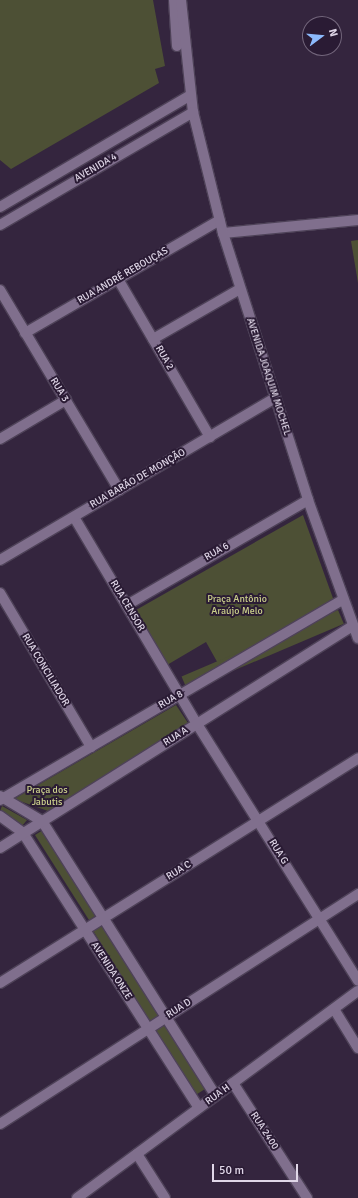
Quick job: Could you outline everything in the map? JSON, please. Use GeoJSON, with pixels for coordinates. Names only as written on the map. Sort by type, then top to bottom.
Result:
{"type":"FeatureCollection","features":[{"type":"Feature","properties":{"kind":"street","name":"AVENIDA JOAQUIM MOCHEL"},"geometry":{"type":"LineString","coordinates":[[174,0],[188,96],[223,233],[308,500],[342,600],[358,638]]}},
{"type":"Feature","properties":{"kind":"street","name":"AVENIDA JOAQUIM MOCHEL"},"geometry":{"type":"LineString","coordinates":[[181,0],[188,96]]}},
{"type":"Feature","properties":{"kind":"street","name":"AVENIDA 4"},"geometry":{"type":"LineString","coordinates":[[0,206],[188,96]]}},
{"type":"Feature","properties":{"kind":"street","name":"AVENIDA 4"},"geometry":{"type":"LineString","coordinates":[[0,225],[193,112]]}},
{"type":"Feature","properties":{"kind":"street"},"geometry":{"type":"LineString","coordinates":[[63,169],[72,183]]}},
{"type":"Feature","properties":{"kind":"street","name":"RUA ANDRÉ REBOUÇAS"},"geometry":{"type":"LineString","coordinates":[[25,333],[220,220]]}},
{"type":"Feature","properties":{"kind":"street"},"geometry":{"type":"LineString","coordinates":[[223,233],[358,220]]}},
{"type":"Feature","properties":{"kind":"street","name":"RUA 2"},"geometry":{"type":"LineString","coordinates":[[118,279],[210,437]]}},
{"type":"Feature","properties":{"kind":"street"},"geometry":{"type":"LineString","coordinates":[[153,339],[240,289]]}},
{"type":"Feature","properties":{"kind":"street","name":"RUA 3"},"geometry":{"type":"LineString","coordinates":[[0,290],[119,490]]}},
{"type":"Feature","properties":{"kind":"street","name":"RUA BARÃO DE MONÇÃO"},"geometry":{"type":"LineString","coordinates":[[0,560],[275,398]]}},
{"type":"Feature","properties":{"kind":"street"},"geometry":{"type":"LineString","coordinates":[[0,439],[66,400]]}},
{"type":"Feature","properties":{"kind":"street","name":"RUA 6"},"geometry":{"type":"LineString","coordinates":[[127,605],[308,500]]}},
{"type":"Feature","properties":{"kind":"street","name":"RUA CENSOR"},"geometry":{"type":"LineString","coordinates":[[74,517],[197,724]]}},
{"type":"Feature","properties":{"kind":"street","name":"RUA CONCILIADOR"},"geometry":{"type":"LineString","coordinates":[[0,593],[91,747]]}},
{"type":"Feature","properties":{"kind":"street","name":"RUA 8"},"geometry":{"type":"LineString","coordinates":[[1,798],[342,600]]}},
{"type":"Feature","properties":{"kind":"street","name":"RUA A"},"geometry":{"type":"LineString","coordinates":[[0,848],[353,626]]}},
{"type":"Feature","properties":{"kind":"street","name":"RUA G"},"geometry":{"type":"LineString","coordinates":[[197,724],[358,981]]}},
{"type":"Feature","properties":{"kind":"street","name":"RUA C"},"geometry":{"type":"LineString","coordinates":[[0,983],[358,758]]}},
{"type":"Feature","properties":{"kind":"street"},"geometry":{"type":"LineString","coordinates":[[1,798],[42,821],[216,1096]]}},
{"type":"Feature","properties":{"kind":"street"},"geometry":{"type":"LineString","coordinates":[[0,816],[24,833]]}},
{"type":"Feature","properties":{"kind":"street","name":"AVENIDA ONZE"},"geometry":{"type":"LineString","coordinates":[[24,833],[199,1108]]}},
{"type":"Feature","properties":{"kind":"street","name":"RUA D"},"geometry":{"type":"LineString","coordinates":[[0,1124],[358,894]]}},
{"type":"Feature","properties":{"kind":"street","name":"RUA H"},"geometry":{"type":"LineString","coordinates":[[77,1198],[358,991]]}},
{"type":"Feature","properties":{"kind":"street"},"geometry":{"type":"LineString","coordinates":[[334,1009],[358,1048]]}},
{"type":"Feature","properties":{"kind":"street","name":"RUA 2400"},"geometry":{"type":"LineString","coordinates":[[233,1084],[307,1198]]}},
{"type":"Feature","properties":{"kind":"street"},"geometry":{"type":"LineString","coordinates":[[137,1154],[165,1198]]}},
{"type":"Feature","properties":{"kind":"green space"},"geometry":{"type":"Polygon","coordinates":[[[0,0],[153,0],[165,66],[155,69],[159,83],[11,169],[0,160],[0,0]]]}},
{"type":"Feature","properties":{"kind":"green space"},"geometry":{"type":"Polygon","coordinates":[[[358,240],[358,283],[351,241],[358,240]]]}},
{"type":"Feature","properties":{"kind":"green space","name":"Praça Antônio Araújo Melo"},"geometry":{"type":"Polygon","coordinates":[[[303,515],[334,601],[220,667],[206,642],[167,665],[136,610],[303,515]]]}},
{"type":"Feature","properties":{"kind":"green space"},"geometry":{"type":"Polygon","coordinates":[[[338,610],[344,624],[187,690],[182,676],[338,610]]]}},
{"type":"Feature","properties":{"kind":"green space","name":"Praça dos Jabutis"},"geometry":{"type":"Polygon","coordinates":[[[176,705],[188,723],[48,811],[14,799],[176,705]]]}},
{"type":"Feature","properties":{"kind":"green space"},"geometry":{"type":"Polygon","coordinates":[[[2,806],[27,820],[22,826],[0,811],[2,806]]]}},
{"type":"Feature","properties":{"kind":"green space"},"geometry":{"type":"Polygon","coordinates":[[[43,830],[95,916],[89,920],[35,835],[43,830]]]}},
{"type":"Feature","properties":{"kind":"green space"},"geometry":{"type":"Polygon","coordinates":[[[103,924],[206,1089],[196,1095],[93,930],[103,924]]]}}]}
